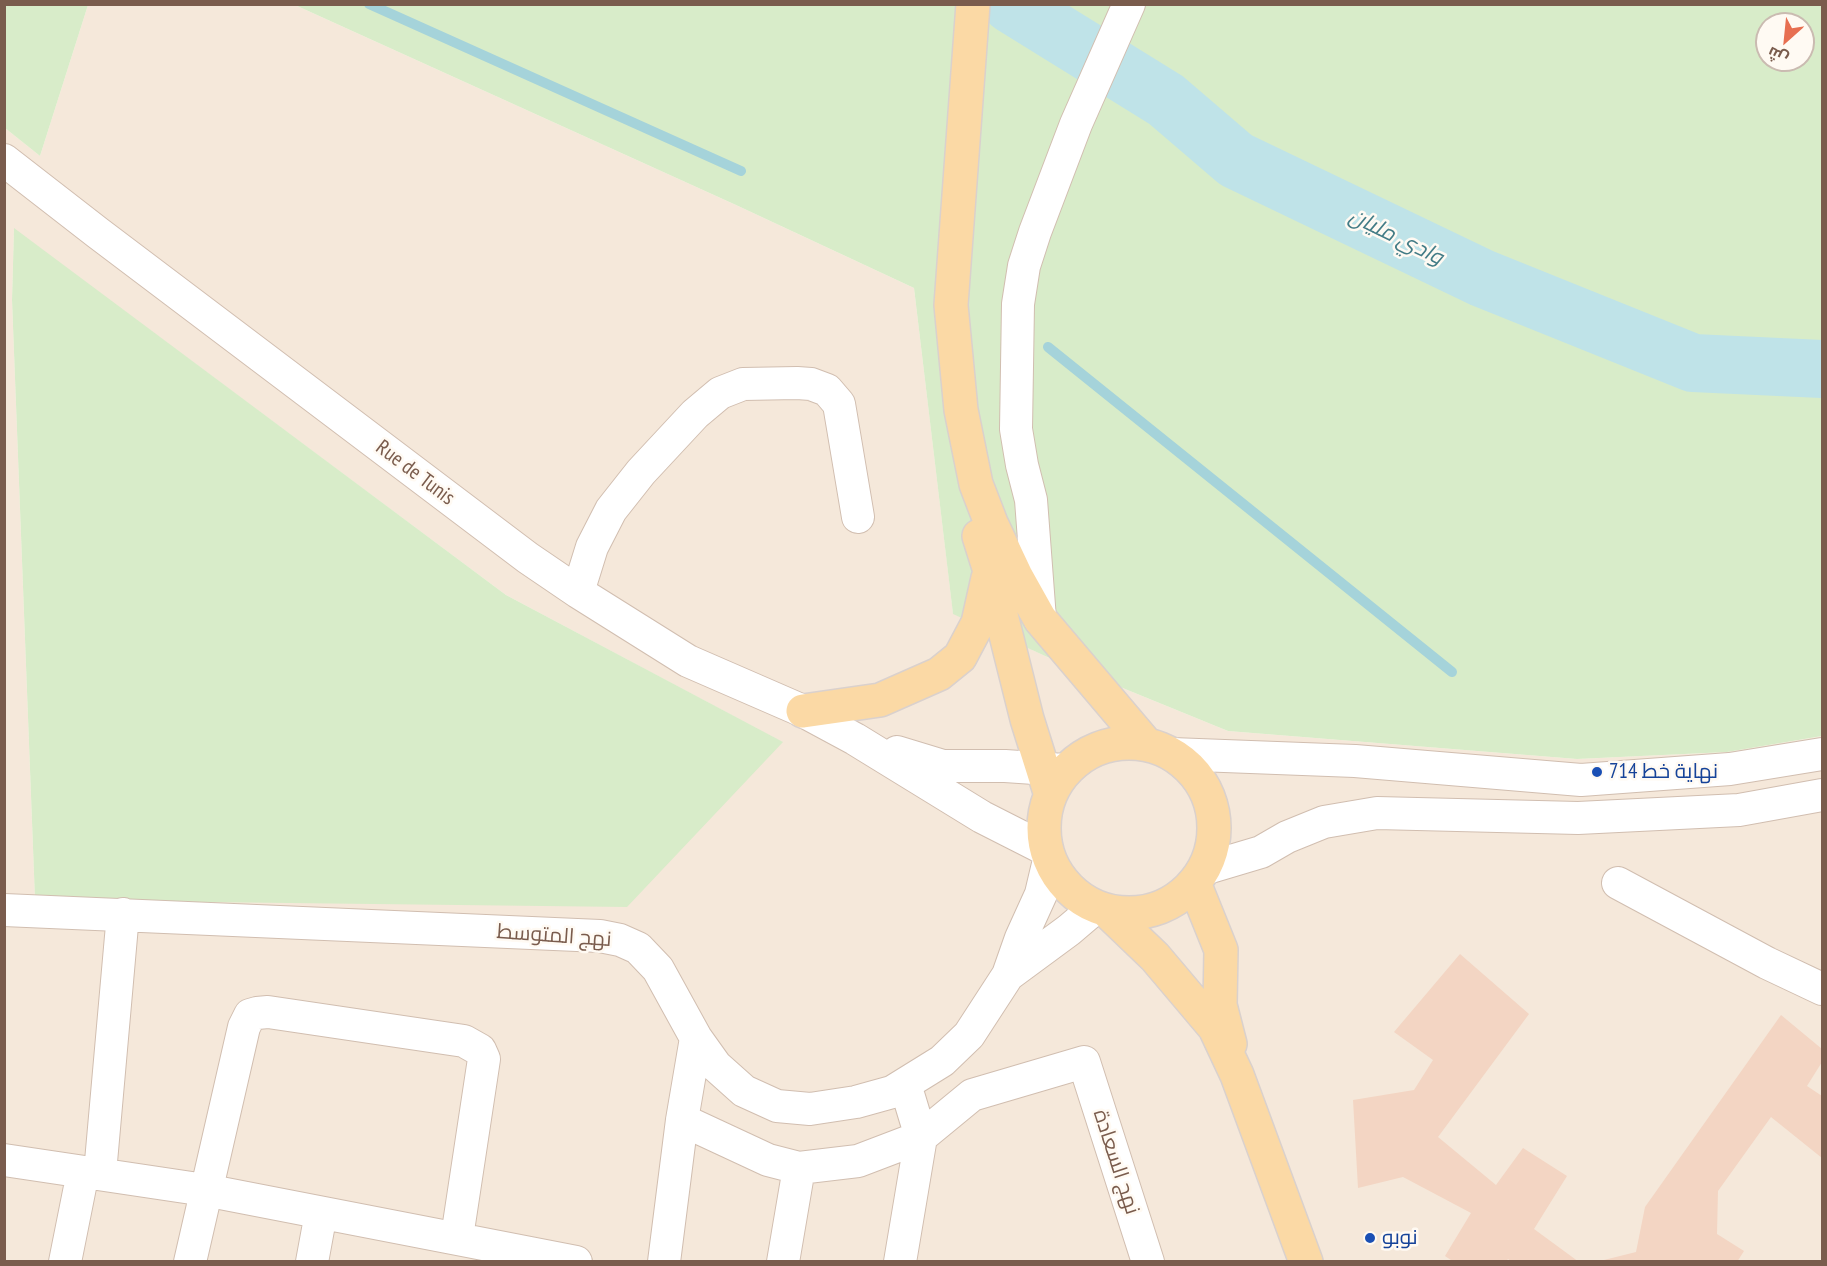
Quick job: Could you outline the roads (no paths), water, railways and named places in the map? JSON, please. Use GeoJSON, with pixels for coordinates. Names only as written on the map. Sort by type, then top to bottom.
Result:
{"type":"FeatureCollection","features":[{"type":"Feature","properties":{"kind":"main road"},"geometry":{"type":"LineString","coordinates":[[973,4],[951,305],[961,410],[976,484],[1016,576],[1041,619],[1159,749],[1193,771],[1207,793],[1214,818],[1213,844],[1199,876],[1176,899],[1155,910],[1131,914],[1101,909]]}},
{"type":"Feature","properties":{"kind":"main road"},"geometry":{"type":"LineString","coordinates":[[976,484],[974,519],[990,571],[1027,719],[1053,777],[1043,820],[1047,854],[1060,879],[1076,896],[1101,909],[1155,957],[1215,1028],[1237,1075],[1306,1262]]}},
{"type":"Feature","properties":{"kind":"main road"},"geometry":{"type":"LineString","coordinates":[[803,711],[879,700],[939,674],[960,657],[978,623],[990,571]]}},
{"type":"Feature","properties":{"kind":"main road"},"geometry":{"type":"LineString","coordinates":[[1053,777],[1098,747],[1119,743],[1159,749]]}},
{"type":"Feature","properties":{"kind":"main road"},"geometry":{"type":"LineString","coordinates":[[1199,876],[1221,950],[1220,1005],[1237,1075]]}},
{"type":"Feature","properties":{"kind":"street"},"geometry":{"type":"LineString","coordinates":[[1041,619],[1031,500],[1016,429],[1018,304],[1024,266],[1035,232],[1076,124],[1129,4]]}},
{"type":"Feature","properties":{"kind":"street","name":"Rue de Tunis"},"geometry":{"type":"LineString","coordinates":[[4,160],[518,551],[578,592],[688,661],[803,711],[855,739]]}},
{"type":"Feature","properties":{"kind":"street"},"geometry":{"type":"LineString","coordinates":[[578,592],[592,547],[611,510],[641,471],[695,414],[720,393],[742,384],[797,383],[811,384],[827,390],[839,404],[858,517]]}},
{"type":"Feature","properties":{"kind":"street"},"geometry":{"type":"LineString","coordinates":[[855,739],[943,766],[1053,777]]}},
{"type":"Feature","properties":{"kind":"street"},"geometry":{"type":"LineString","coordinates":[[855,739],[1047,854],[1041,894],[1021,938],[1008,975]]}},
{"type":"Feature","properties":{"kind":"street"},"geometry":{"type":"LineString","coordinates":[[1159,749],[1355,761],[1581,780],[1730,769],[1822,754]]}},
{"type":"Feature","properties":{"kind":"street"},"geometry":{"type":"LineString","coordinates":[[1199,876],[1261,852],[1287,837],[1324,822],[1377,813],[1578,818],[1739,810],[1822,795]]}},
{"type":"Feature","properties":{"kind":"street"},"geometry":{"type":"LineString","coordinates":[[1617,883],[1756,957],[1822,989]]}},
{"type":"Feature","properties":{"kind":"street"},"geometry":{"type":"LineString","coordinates":[[1008,975],[1101,909]]}},
{"type":"Feature","properties":{"kind":"street","name":"نهج المتوسط"},"geometry":{"type":"LineString","coordinates":[[4,910],[600,936],[621,940],[638,948],[658,969],[696,1038],[716,1066],[744,1091],[777,1106],[810,1109],[856,1102],[892,1092],[942,1060],[969,1035],[1008,975]]}},
{"type":"Feature","properties":{"kind":"street"},"geometry":{"type":"LineString","coordinates":[[65,1262],[92,1172],[123,914]]}},
{"type":"Feature","properties":{"kind":"street"},"geometry":{"type":"LineString","coordinates":[[190,1262],[244,1027],[250,1015],[268,1012],[464,1041],[480,1050],[484,1059],[458,1237]]}},
{"type":"Feature","properties":{"kind":"street"},"geometry":{"type":"LineString","coordinates":[[664,1262],[682,1120],[696,1038]]}},
{"type":"Feature","properties":{"kind":"street","name":"نهج السعادة"},"geometry":{"type":"LineString","coordinates":[[921,1137],[972,1095],[1084,1062],[1148,1262]]}},
{"type":"Feature","properties":{"kind":"street"},"geometry":{"type":"LineString","coordinates":[[900,1262],[921,1137],[905,1084]]}},
{"type":"Feature","properties":{"kind":"street"},"geometry":{"type":"LineString","coordinates":[[682,1120],[768,1160],[799,1168],[858,1161],[921,1137]]}},
{"type":"Feature","properties":{"kind":"street"},"geometry":{"type":"LineString","coordinates":[[4,1160],[205,1190],[458,1237],[576,1262]]}},
{"type":"Feature","properties":{"kind":"street"},"geometry":{"type":"LineString","coordinates":[[783,1262],[799,1168]]}},
{"type":"Feature","properties":{"kind":"street"},"geometry":{"type":"LineString","coordinates":[[312,1262],[321,1212]]}},
{"type":"Feature","properties":{"kind":"waterway"},"geometry":{"type":"LineString","coordinates":[[369,4],[741,171]]}},
{"type":"Feature","properties":{"kind":"waterway","name":"وادي مليان"},"geometry":{"type":"LineString","coordinates":[[1011,4],[1166,100],[1236,160],[1482,278],[1693,363],[1822,369]]}},
{"type":"Feature","properties":{"kind":"waterway"},"geometry":{"type":"LineString","coordinates":[[1048,347],[1452,672]]}},
{"type":"Feature","properties":{"kind":"place","name":"نهاية خط 714"},"geometry":{"type":"Point","coordinates":[1597,772]}},
{"type":"Feature","properties":{"kind":"place","name":"نوبو"},"geometry":{"type":"Point","coordinates":[1370,1238]}}]}
